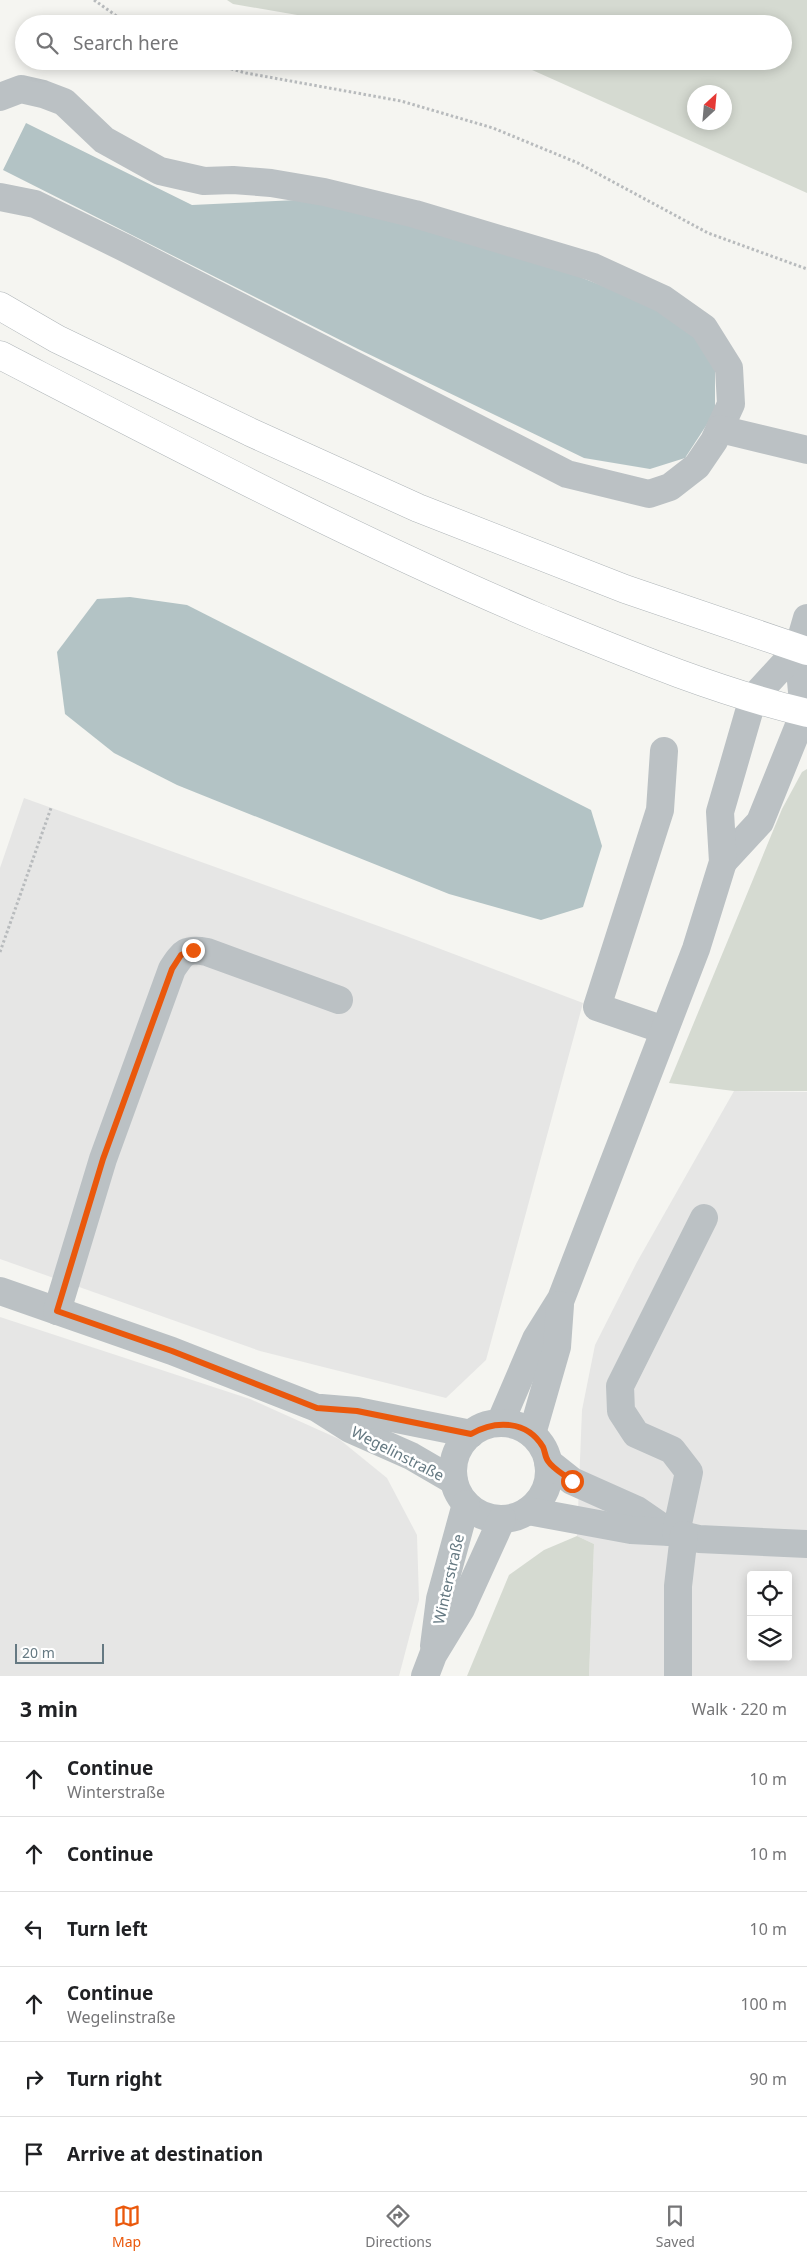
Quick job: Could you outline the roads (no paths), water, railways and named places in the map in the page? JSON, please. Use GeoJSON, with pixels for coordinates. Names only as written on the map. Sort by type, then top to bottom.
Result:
{"type":"FeatureCollection","features":[{"type":"Feature","properties":{"kind":"main road"},"geometry":{"type":"LineString","coordinates":[[0,306],[57,339],[250,432],[418,508],[625,589],[803,650]]}},
{"type":"Feature","properties":{"kind":"main road"},"geometry":{"type":"LineString","coordinates":[[0,355],[221,469],[437,575],[638,659],[753,698],[805,713]]}},
{"type":"Feature","properties":{"kind":"street"},"geometry":{"type":"LineString","coordinates":[[0,97],[21,89],[43,94],[64,102],[104,140],[160,171],[204,182],[233,180],[324,192],[415,214],[602,271],[663,300],[704,328],[729,368],[730,404],[714,441],[697,466],[670,488],[649,494],[567,474],[116,244],[34,204],[0,197]]}},
{"type":"Feature","properties":{"kind":"street"},"geometry":{"type":"LineString","coordinates":[[720,429],[807,450]]}},
{"type":"Feature","properties":{"kind":"street"},"geometry":{"type":"LineString","coordinates":[[723,862],[760,822],[805,713],[803,650],[807,618]]}},
{"type":"Feature","properties":{"kind":"street"},"geometry":{"type":"LineString","coordinates":[[500,1423],[536,1340],[561,1299],[696,949],[723,862],[720,812],[753,698],[803,650]]}},
{"type":"Feature","properties":{"kind":"street"},"geometry":{"type":"LineString","coordinates":[[664,751],[660,810],[597,1007],[664,1030]]}},
{"type":"Feature","properties":{"kind":"street"},"geometry":{"type":"LineString","coordinates":[[57,1311],[103,1159],[172,969],[181,955],[193,950],[206,952],[339,1000]]}},
{"type":"Feature","properties":{"kind":"street"},"geometry":{"type":"LineString","coordinates":[[678,1676],[677,1534],[689,1472],[672,1450],[636,1434],[621,1411],[620,1386],[704,1218]]}},
{"type":"Feature","properties":{"kind":"street","name":"Wegelinstraße"},"geometry":{"type":"LineString","coordinates":[[0,1291],[172,1351],[317,1408],[350,1428],[411,1456],[460,1493]]}},
{"type":"Feature","properties":{"kind":"street"},"geometry":{"type":"LineString","coordinates":[[532,1434],[557,1347],[561,1299]]}},
{"type":"Feature","properties":{"kind":"street","name":"Wegelinstraße"},"geometry":{"type":"LineString","coordinates":[[317,1408],[357,1411],[471,1434]]}},
{"type":"Feature","properties":{"kind":"street"},"geometry":{"type":"LineString","coordinates":[[515,1515],[538,1502],[546,1490],[549,1476],[548,1462],[543,1447],[532,1434],[517,1426],[500,1423],[485,1426],[471,1434],[462,1443],[456,1455],[460,1493],[489,1518],[515,1515],[737,1542],[807,1544]]}},
{"type":"Feature","properties":{"kind":"street"},"geometry":{"type":"LineString","coordinates":[[548,1462],[572,1481],[637,1510],[677,1534]]}},
{"type":"Feature","properties":{"kind":"street","name":"Winterstraße"},"geometry":{"type":"LineString","coordinates":[[429,1666],[460,1493]]}},
{"type":"Feature","properties":{"kind":"street","name":"Winterstraße"},"geometry":{"type":"LineString","coordinates":[[429,1666],[515,1515]]}}]}
